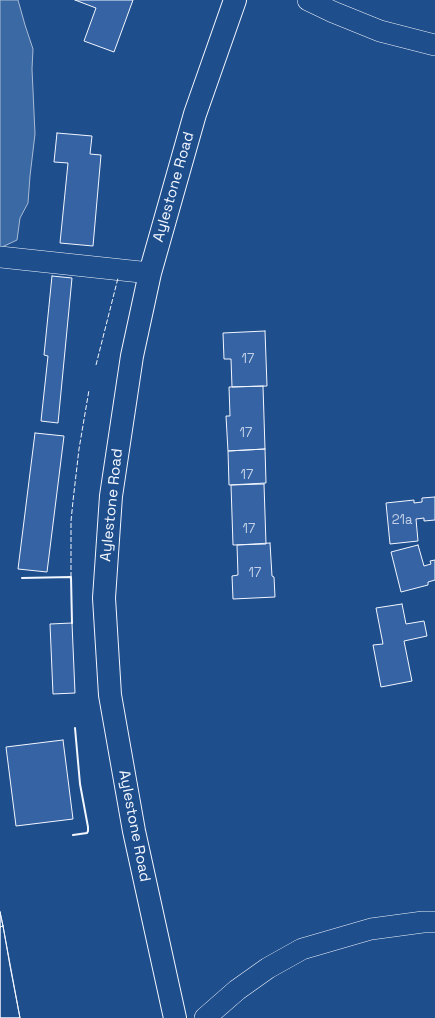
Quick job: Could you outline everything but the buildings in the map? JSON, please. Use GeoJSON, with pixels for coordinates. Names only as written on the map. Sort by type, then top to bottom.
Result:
{"type":"FeatureCollection","features":[{"type":"Feature","properties":{"kind":"main road","name":"Aylestone Road"},"geometry":{"type":"LineString","coordinates":[[175,1018],[134,831],[110,695],[104,598],[111,496],[132,356],[150,273],[195,114],[235,0]]}},
{"type":"Feature","properties":{"kind":"street"},"geometry":{"type":"LineString","coordinates":[[308,0],[380,32],[435,45]]}},
{"type":"Feature","properties":{"kind":"street"},"geometry":{"type":"LineString","coordinates":[[2,258],[150,273]]}},
{"type":"Feature","properties":{"kind":"street"},"geometry":{"type":"LineString","coordinates":[[205,1018],[237,990],[268,968],[302,948],[371,929],[435,922]]}},
{"type":"Feature","properties":{"kind":"water"},"geometry":{"type":"Polygon","coordinates":[[[0,0],[18,0],[33,49],[32,69],[35,134],[28,203],[20,218],[17,240],[0,248],[0,0]]]}},
{"type":"Feature","properties":{"kind":"fence"},"geometry":{"type":"LineString","coordinates":[[96,365],[118,278]]}},
{"type":"Feature","properties":{"kind":"fence"},"geometry":{"type":"LineString","coordinates":[[71,577],[71,521],[79,449],[89,390]]}},
{"type":"Feature","properties":{"kind":"wall"},"geometry":{"type":"LineString","coordinates":[[22,578],[71,577],[72,623]]}},
{"type":"Feature","properties":{"kind":"wall"},"geometry":{"type":"LineString","coordinates":[[73,835],[87,833],[88,831],[80,784],[75,728]]}}]}
